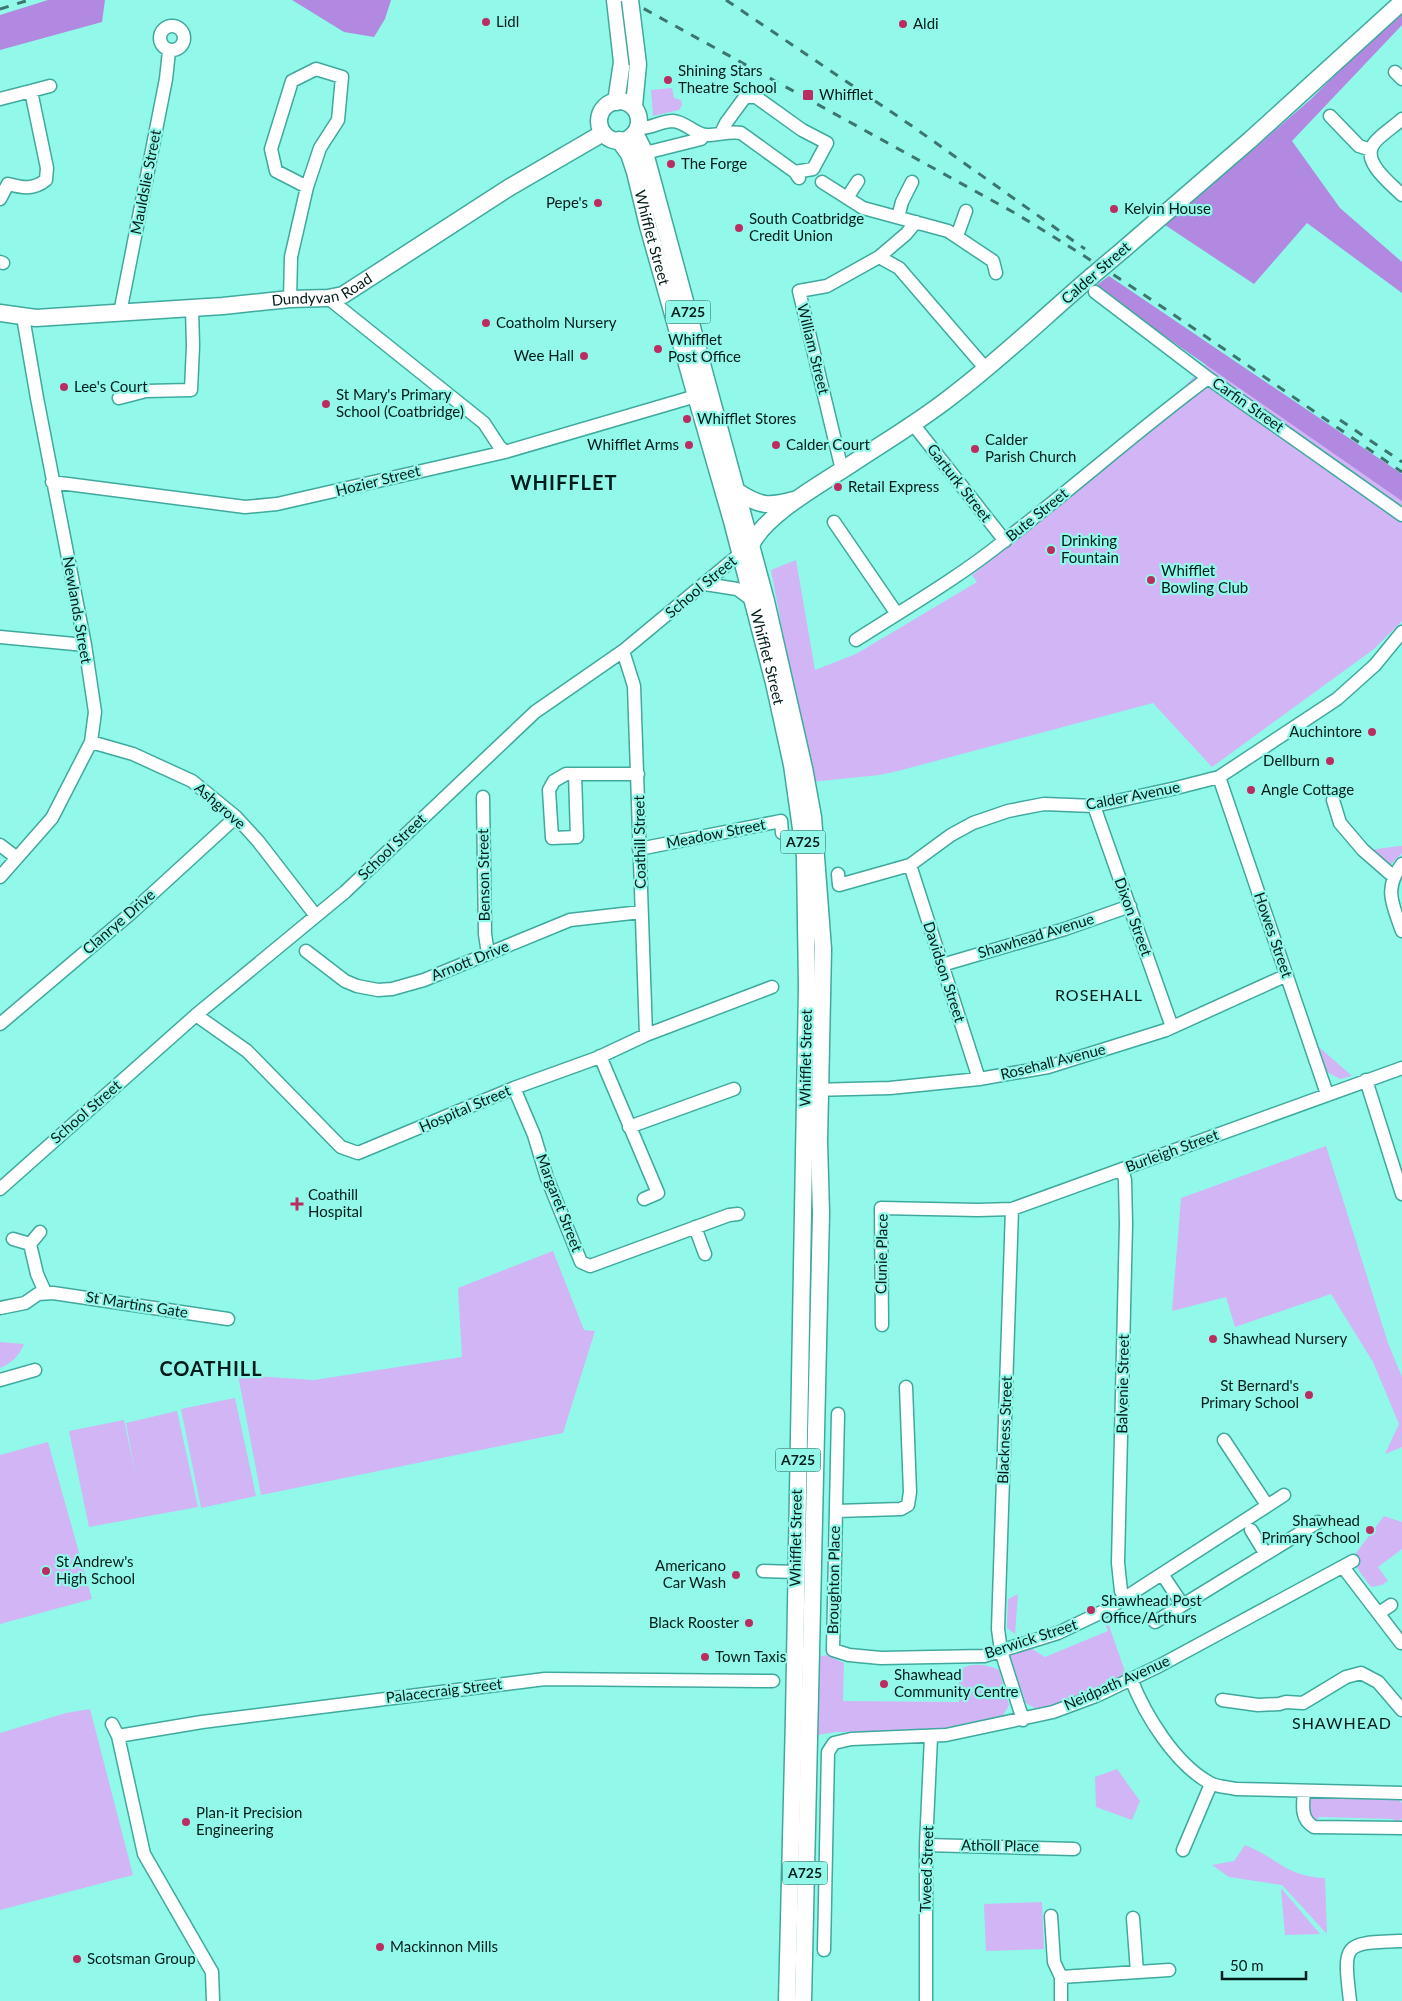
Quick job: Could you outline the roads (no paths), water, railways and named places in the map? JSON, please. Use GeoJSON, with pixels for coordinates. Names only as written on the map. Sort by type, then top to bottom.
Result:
{"type":"FeatureCollection","features":[{"type":"Feature","properties":{"kind":"main road","name":"A725"},"geometry":{"type":"LineString","coordinates":[[615,0],[630,63],[616,102]]}},
{"type":"Feature","properties":{"kind":"main road","name":"A725"},"geometry":{"type":"LineString","coordinates":[[630,0],[630,63],[634,106]]}},
{"type":"Feature","properties":{"kind":"main road","name":"Calder Street"},"geometry":{"type":"LineString","coordinates":[[746,549],[764,526],[796,500],[913,424],[1014,347],[1092,276],[1250,140],[1402,2]]}},
{"type":"Feature","properties":{"kind":"main road"},"geometry":{"type":"LineString","coordinates":[[634,106],[628,103],[616,102],[604,109],[599,121],[603,133],[610,138],[619,140],[629,138],[637,131]]}},
{"type":"Feature","properties":{"kind":"main road","name":"Whifflet Street"},"geometry":{"type":"LineString","coordinates":[[634,106],[639,117],[637,131],[645,153],[738,492],[752,600],[774,683],[792,765],[804,848],[812,1090],[819,1142],[821,1213],[801,1718]]}},
{"type":"Feature","properties":{"kind":"main road","name":"Dundyvan Road"},"geometry":{"type":"LineString","coordinates":[[0,313],[36,318],[192,308],[290,299],[328,298],[343,295],[510,187],[603,133]]}},
{"type":"Feature","properties":{"kind":"main road","name":"Whifflet Street"},"geometry":{"type":"LineString","coordinates":[[619,140],[629,154],[635,172],[648,226],[696,396],[746,549],[789,701],[813,817],[824,949],[812,1090],[796,1572],[801,1718],[803,2001]]}},
{"type":"Feature","properties":{"kind":"main road"},"geometry":{"type":"LineString","coordinates":[[738,492],[757,504],[782,504],[796,500]]}},
{"type":"Feature","properties":{"kind":"main road","name":"Whifflet Street"},"geometry":{"type":"LineString","coordinates":[[787,2001],[801,1747]]}},
{"type":"Feature","properties":{"kind":"street","name":"Mauldslie Street"},"geometry":{"type":"LineString","coordinates":[[120,313],[166,79],[169,50]]}},
{"type":"Feature","properties":{"kind":"street"},"geometry":{"type":"LineString","coordinates":[[290,299],[291,257],[307,187],[320,148],[338,120],[342,77],[316,69],[292,81],[271,149],[276,171],[307,187]]}},
{"type":"Feature","properties":{"kind":"street"},"geometry":{"type":"LineString","coordinates":[[0,99],[50,86]]}},
{"type":"Feature","properties":{"kind":"street"},"geometry":{"type":"LineString","coordinates":[[0,198],[10,178],[31,188],[46,180],[46,160],[31,91]]}},
{"type":"Feature","properties":{"kind":"street"},"geometry":{"type":"LineString","coordinates":[[645,153],[721,133],[741,133],[797,175],[813,169],[827,143],[802,130],[756,97],[745,97],[721,133]]}},
{"type":"Feature","properties":{"kind":"street"},"geometry":{"type":"LineString","coordinates":[[1330,116],[1359,146],[1372,150]]}},
{"type":"Feature","properties":{"kind":"street"},"geometry":{"type":"LineString","coordinates":[[1402,119],[1372,145],[1372,163],[1402,195]]}},
{"type":"Feature","properties":{"kind":"street"},"geometry":{"type":"LineString","coordinates":[[637,131],[649,129],[660,123],[675,122],[684,124],[702,137]]}},
{"type":"Feature","properties":{"kind":"street"},"geometry":{"type":"LineString","coordinates":[[847,198],[858,180]]}},
{"type":"Feature","properties":{"kind":"street"},"geometry":{"type":"LineString","coordinates":[[822,182],[863,208],[948,231],[992,261],[996,273]]}},
{"type":"Feature","properties":{"kind":"street"},"geometry":{"type":"LineString","coordinates":[[898,217],[902,202],[912,182]]}},
{"type":"Feature","properties":{"kind":"street"},"geometry":{"type":"LineString","coordinates":[[957,236],[966,211]]}},
{"type":"Feature","properties":{"kind":"street"},"geometry":{"type":"LineString","coordinates":[[916,222],[906,234],[879,257],[899,268],[986,370]]}},
{"type":"Feature","properties":{"kind":"street","name":"William Street"},"geometry":{"type":"LineString","coordinates":[[842,470],[799,291],[827,286],[879,257]]}},
{"type":"Feature","properties":{"kind":"street","name":"Carfin Street"},"geometry":{"type":"LineString","coordinates":[[1095,292],[1208,378],[1402,514]]}},
{"type":"Feature","properties":{"kind":"street"},"geometry":{"type":"LineString","coordinates":[[328,298],[484,423],[505,452]]}},
{"type":"Feature","properties":{"kind":"street"},"geometry":{"type":"LineString","coordinates":[[119,398],[146,391],[191,390],[192,308]]}},
{"type":"Feature","properties":{"kind":"street","name":"Newlands Street"},"geometry":{"type":"LineString","coordinates":[[0,877],[52,818],[91,742],[95,712],[85,645],[52,482],[23,317]]}},
{"type":"Feature","properties":{"kind":"street","name":"Bute Street"},"geometry":{"type":"LineString","coordinates":[[856,640],[968,568],[1005,541],[1208,378]]}},
{"type":"Feature","properties":{"kind":"street","name":"Hozier Street"},"geometry":{"type":"LineString","coordinates":[[52,482],[245,506],[277,504],[505,452],[696,396]]}},
{"type":"Feature","properties":{"kind":"street","name":"Garturk Street"},"geometry":{"type":"LineString","coordinates":[[913,424],[1005,541]]}},
{"type":"Feature","properties":{"kind":"street"},"geometry":{"type":"LineString","coordinates":[[834,522],[897,614]]}},
{"type":"Feature","properties":{"kind":"street","name":"School Street"},"geometry":{"type":"LineString","coordinates":[[3,1180],[36,1155],[196,1015],[345,892],[535,712],[622,651],[746,549]]}},
{"type":"Feature","properties":{"kind":"street"},"geometry":{"type":"LineString","coordinates":[[705,584],[737,589],[752,600]]}},
{"type":"Feature","properties":{"kind":"street","name":"Calder Avenue"},"geometry":{"type":"LineString","coordinates":[[838,874],[839,885],[910,865],[951,835],[973,823],[1008,811],[1044,804],[1094,806],[1219,777],[1337,699],[1375,665],[1402,632]]}},
{"type":"Feature","properties":{"kind":"street"},"geometry":{"type":"LineString","coordinates":[[0,637],[85,645]]}},
{"type":"Feature","properties":{"kind":"street","name":"Coathill Street"},"geometry":{"type":"LineString","coordinates":[[622,651],[634,686],[646,1035]]}},
{"type":"Feature","properties":{"kind":"street","name":"Ashgrove"},"geometry":{"type":"LineString","coordinates":[[91,742],[133,754],[192,781],[236,818],[258,841],[316,916]]}},
{"type":"Feature","properties":{"kind":"street"},"geometry":{"type":"LineString","coordinates":[[576,774],[577,837],[552,838],[549,790],[559,777],[566,774],[576,774],[638,774]]}},
{"type":"Feature","properties":{"kind":"street","name":"Howes Street"},"geometry":{"type":"LineString","coordinates":[[1219,777],[1327,1094]]}},
{"type":"Feature","properties":{"kind":"street","name":"Benson Street"},"geometry":{"type":"LineString","coordinates":[[483,796],[485,934],[488,954]]}},
{"type":"Feature","properties":{"kind":"street"},"geometry":{"type":"LineString","coordinates":[[1333,800],[1340,823],[1363,850],[1394,877]]}},
{"type":"Feature","properties":{"kind":"street","name":"Dixon Street"},"geometry":{"type":"LineString","coordinates":[[1094,806],[1172,1028]]}},
{"type":"Feature","properties":{"kind":"street","name":"Clanrye Drive"},"geometry":{"type":"LineString","coordinates":[[0,1024],[130,914],[236,818]]}},
{"type":"Feature","properties":{"kind":"street","name":"Meadow Street"},"geometry":{"type":"LineString","coordinates":[[639,849],[780,821],[782,833]]}},
{"type":"Feature","properties":{"kind":"street"},"geometry":{"type":"LineString","coordinates":[[0,845],[17,858]]}},
{"type":"Feature","properties":{"kind":"street"},"geometry":{"type":"LineString","coordinates":[[1402,864],[1394,877],[1390,895],[1402,931]]}},
{"type":"Feature","properties":{"kind":"street","name":"Davidson Street"},"geometry":{"type":"LineString","coordinates":[[910,865],[979,1079]]}},
{"type":"Feature","properties":{"kind":"street","name":"Shawhead Avenue"},"geometry":{"type":"LineString","coordinates":[[942,965],[1065,929],[1130,906]]}},
{"type":"Feature","properties":{"kind":"street","name":"Arnott Drive"},"geometry":{"type":"LineString","coordinates":[[306,951],[345,981],[357,986],[378,990],[392,989],[424,980],[570,920],[641,912]]}},
{"type":"Feature","properties":{"kind":"street","name":"Rosehall Avenue"},"geometry":{"type":"LineString","coordinates":[[812,1090],[890,1088],[979,1079],[1048,1066],[1172,1028],[1287,975]]}},
{"type":"Feature","properties":{"kind":"street","name":"Hospital Street"},"geometry":{"type":"LineString","coordinates":[[196,1015],[247,1051],[341,1148],[358,1153],[514,1088],[600,1056],[646,1035],[772,987]]}},
{"type":"Feature","properties":{"kind":"street"},"geometry":{"type":"LineString","coordinates":[[600,1056],[658,1193],[644,1199]]}},
{"type":"Feature","properties":{"kind":"street","name":"Burleigh Street"},"geometry":{"type":"LineString","coordinates":[[937,1210],[1012,1209],[1402,1068]]}},
{"type":"Feature","properties":{"kind":"street"},"geometry":{"type":"LineString","coordinates":[[1366,1080],[1402,1194]]}},
{"type":"Feature","properties":{"kind":"street","name":"Margaret Street"},"geometry":{"type":"LineString","coordinates":[[514,1088],[582,1262],[590,1266],[728,1215],[738,1214]]}},
{"type":"Feature","properties":{"kind":"street"},"geometry":{"type":"LineString","coordinates":[[629,1127],[734,1089]]}},
{"type":"Feature","properties":{"kind":"street","name":"Balvenie Street"},"geometry":{"type":"LineString","coordinates":[[1122,1169],[1126,1180],[1126,1224],[1118,1563],[1121,1591],[1125,1598]]}},
{"type":"Feature","properties":{"kind":"street","name":"Clunie Place"},"geometry":{"type":"LineString","coordinates":[[882,1325],[881,1208],[937,1210]]}},
{"type":"Feature","properties":{"kind":"street","name":"Blackness Street"},"geometry":{"type":"LineString","coordinates":[[1012,1209],[998,1629],[1001,1651],[1023,1720]]}},
{"type":"Feature","properties":{"kind":"street"},"geometry":{"type":"LineString","coordinates":[[695,1227],[705,1254]]}},
{"type":"Feature","properties":{"kind":"street"},"geometry":{"type":"LineString","coordinates":[[30,1244],[40,1232]]}},
{"type":"Feature","properties":{"kind":"street"},"geometry":{"type":"LineString","coordinates":[[13,1239],[30,1244]]}},
{"type":"Feature","properties":{"kind":"street"},"geometry":{"type":"LineString","coordinates":[[0,1308],[25,1303],[38,1294],[45,1292],[37,1274],[30,1244]]}},
{"type":"Feature","properties":{"kind":"street","name":"St Martins Gate"},"geometry":{"type":"LineString","coordinates":[[45,1292],[228,1319]]}},
{"type":"Feature","properties":{"kind":"street"},"geometry":{"type":"LineString","coordinates":[[0,1380],[35,1370]]}},
{"type":"Feature","properties":{"kind":"street","name":"Broughton Place"},"geometry":{"type":"LineString","coordinates":[[836,1511],[900,1509],[908,1505],[910,1492],[906,1387]]}},
{"type":"Feature","properties":{"kind":"street","name":"Broughton Place"},"geometry":{"type":"LineString","coordinates":[[833,1650],[838,1414]]}},
{"type":"Feature","properties":{"kind":"street"},"geometry":{"type":"LineString","coordinates":[[1224,1440],[1267,1506]]}},
{"type":"Feature","properties":{"kind":"street","name":"Berwick Street"},"geometry":{"type":"LineString","coordinates":[[833,1650],[849,1655],[881,1658],[984,1656],[1058,1633],[1081,1624],[1125,1598],[1284,1495]]}},
{"type":"Feature","properties":{"kind":"street"},"geometry":{"type":"LineString","coordinates":[[1155,1622],[1318,1522]]}},
{"type":"Feature","properties":{"kind":"street"},"geometry":{"type":"LineString","coordinates":[[1251,1530],[1265,1553]]}},
{"type":"Feature","properties":{"kind":"street","name":"Neidpath Avenue"},"geometry":{"type":"LineString","coordinates":[[824,1950],[828,1752],[834,1743],[841,1740],[931,1737],[965,1732],[1023,1720],[1077,1703],[1159,1666],[1348,1564],[1379,1613],[1401,1643]]}},
{"type":"Feature","properties":{"kind":"street"},"geometry":{"type":"LineString","coordinates":[[763,1571],[796,1572]]}},
{"type":"Feature","properties":{"kind":"street"},"geometry":{"type":"LineString","coordinates":[[1162,1574],[1182,1604]]}},
{"type":"Feature","properties":{"kind":"street"},"geometry":{"type":"LineString","coordinates":[[1379,1613],[1391,1605]]}},
{"type":"Feature","properties":{"kind":"street"},"geometry":{"type":"LineString","coordinates":[[1222,1700],[1258,1705],[1286,1702],[1303,1703],[1346,1677],[1361,1673],[1378,1682],[1402,1710]]}},
{"type":"Feature","properties":{"kind":"street","name":"Palacecraig Street"},"geometry":{"type":"LineString","coordinates":[[118,1736],[202,1722],[545,1679],[772,1681]]}},
{"type":"Feature","properties":{"kind":"street"},"geometry":{"type":"LineString","coordinates":[[1131,1680],[1144,1708],[1171,1749],[1188,1766],[1211,1784],[1236,1789],[1402,1793]]}},
{"type":"Feature","properties":{"kind":"street"},"geometry":{"type":"LineString","coordinates":[[112,1724],[118,1736],[144,1854],[212,1972],[213,2001]]}},
{"type":"Feature","properties":{"kind":"street","name":"Tweed Street"},"geometry":{"type":"LineString","coordinates":[[926,2001],[926,1845],[931,1737]]}},
{"type":"Feature","properties":{"kind":"street"},"geometry":{"type":"LineString","coordinates":[[1183,1850],[1211,1784]]}},
{"type":"Feature","properties":{"kind":"street"},"geometry":{"type":"LineString","coordinates":[[1304,1791],[1303,1816],[1307,1823],[1314,1827],[1402,1828]]}},
{"type":"Feature","properties":{"kind":"street","name":"Atholl Place"},"geometry":{"type":"LineString","coordinates":[[926,1845],[1074,1849]]}},
{"type":"Feature","properties":{"kind":"street"},"geometry":{"type":"LineString","coordinates":[[1051,1916],[1054,1962],[1060,1977],[1060,2001]]}},
{"type":"Feature","properties":{"kind":"street"},"geometry":{"type":"LineString","coordinates":[[1133,1918],[1137,1972]]}},
{"type":"Feature","properties":{"kind":"street"},"geometry":{"type":"LineString","coordinates":[[1350,2001],[1346,1968],[1350,1950],[1366,1942],[1402,1941]]}},
{"type":"Feature","properties":{"kind":"street"},"geometry":{"type":"LineString","coordinates":[[1060,1977],[1170,1970]]}},
{"type":"Feature","properties":{"kind":"railway"},"geometry":{"type":"LineString","coordinates":[[0,9],[29,0]]}},
{"type":"Feature","properties":{"kind":"railway"},"geometry":{"type":"LineString","coordinates":[[628,0],[1013,212],[1161,306],[1402,472]]}},
{"type":"Feature","properties":{"kind":"railway"},"geometry":{"type":"LineString","coordinates":[[726,0],[912,126],[1085,249]]}},
{"type":"Feature","properties":{"kind":"railway"},"geometry":{"type":"LineString","coordinates":[[1340,420],[1402,462]]}},
{"type":"Feature","properties":{"kind":"place","name":"Lidl"},"geometry":{"type":"Point","coordinates":[486,22]}},
{"type":"Feature","properties":{"kind":"place","name":"Aldi"},"geometry":{"type":"Point","coordinates":[903,24]}},
{"type":"Feature","properties":{"kind":"place","name":"Shining Stars Theatre School"},"geometry":{"type":"Point","coordinates":[668,80]}},
{"type":"Feature","properties":{"kind":"place","name":"Whifflet"},"geometry":{"type":"Point","coordinates":[808,95]}},
{"type":"Feature","properties":{"kind":"place","name":"The Forge"},"geometry":{"type":"Point","coordinates":[671,164]}},
{"type":"Feature","properties":{"kind":"place","name":"Pepe's"},"geometry":{"type":"Point","coordinates":[598,203]}},
{"type":"Feature","properties":{"kind":"place","name":"Kelvin House"},"geometry":{"type":"Point","coordinates":[1114,209]}},
{"type":"Feature","properties":{"kind":"place","name":"South Coatbridge Credit Union"},"geometry":{"type":"Point","coordinates":[739,228]}},
{"type":"Feature","properties":{"kind":"place","name":"Coatholm Nursery"},"geometry":{"type":"Point","coordinates":[486,323]}},
{"type":"Feature","properties":{"kind":"place","name":"Whifflet Post Office"},"geometry":{"type":"Point","coordinates":[658,349]}},
{"type":"Feature","properties":{"kind":"place","name":"Wee Hall"},"geometry":{"type":"Point","coordinates":[584,356]}},
{"type":"Feature","properties":{"kind":"place","name":"Lee's Court"},"geometry":{"type":"Point","coordinates":[64,387]}},
{"type":"Feature","properties":{"kind":"place","name":"St Mary's Primary School (Coatbridge)"},"geometry":{"type":"Point","coordinates":[326,404]}},
{"type":"Feature","properties":{"kind":"place","name":"Whifflet Stores"},"geometry":{"type":"Point","coordinates":[687,419]}},
{"type":"Feature","properties":{"kind":"place","name":"Whifflet Arms"},"geometry":{"type":"Point","coordinates":[689,445]}},
{"type":"Feature","properties":{"kind":"place","name":"Calder Court"},"geometry":{"type":"Point","coordinates":[776,445]}},
{"type":"Feature","properties":{"kind":"place","name":"Calder Parish Church"},"geometry":{"type":"Point","coordinates":[975,449]}},
{"type":"Feature","properties":{"kind":"place","name":"Retail Express"},"geometry":{"type":"Point","coordinates":[838,487]}},
{"type":"Feature","properties":{"kind":"place","name":"Drinking Fountain"},"geometry":{"type":"Point","coordinates":[1051,550]}},
{"type":"Feature","properties":{"kind":"place","name":"Whifflet Bowling Club"},"geometry":{"type":"Point","coordinates":[1151,580]}},
{"type":"Feature","properties":{"kind":"place","name":"Auchintore"},"geometry":{"type":"Point","coordinates":[1372,732]}},
{"type":"Feature","properties":{"kind":"place","name":"Dellburn"},"geometry":{"type":"Point","coordinates":[1330,761]}},
{"type":"Feature","properties":{"kind":"place","name":"Angle Cottage"},"geometry":{"type":"Point","coordinates":[1251,790]}},
{"type":"Feature","properties":{"kind":"place","name":"Coathill Hospital"},"geometry":{"type":"Point","coordinates":[297,1204]}},
{"type":"Feature","properties":{"kind":"place","name":"Shawhead Nursery"},"geometry":{"type":"Point","coordinates":[1213,1339]}},
{"type":"Feature","properties":{"kind":"place","name":"St Bernard's Primary School"},"geometry":{"type":"Point","coordinates":[1309,1395]}},
{"type":"Feature","properties":{"kind":"place","name":"Shawhead Primary School"},"geometry":{"type":"Point","coordinates":[1370,1530]}},
{"type":"Feature","properties":{"kind":"place","name":"St Andrew's High School"},"geometry":{"type":"Point","coordinates":[46,1571]}},
{"type":"Feature","properties":{"kind":"place","name":"Americano Car Wash"},"geometry":{"type":"Point","coordinates":[736,1575]}},
{"type":"Feature","properties":{"kind":"place","name":"Shawhead Post Office/Arthurs"},"geometry":{"type":"Point","coordinates":[1091,1610]}},
{"type":"Feature","properties":{"kind":"place","name":"Black Rooster"},"geometry":{"type":"Point","coordinates":[749,1623]}},
{"type":"Feature","properties":{"kind":"place","name":"Town Taxis"},"geometry":{"type":"Point","coordinates":[705,1657]}},
{"type":"Feature","properties":{"kind":"place","name":"Shawhead Community Centre"},"geometry":{"type":"Point","coordinates":[884,1684]}},
{"type":"Feature","properties":{"kind":"place","name":"Plan-it Precision Engineering"},"geometry":{"type":"Point","coordinates":[186,1822]}},
{"type":"Feature","properties":{"kind":"place","name":"Mackinnon Mills"},"geometry":{"type":"Point","coordinates":[380,1947]}},
{"type":"Feature","properties":{"kind":"place","name":"Scotsman Group"},"geometry":{"type":"Point","coordinates":[77,1959]}},
{"type":"Feature","properties":{"kind":"district","name":"WHIFFLET"},"geometry":{"type":"Point","coordinates":[564,483]}},
{"type":"Feature","properties":{"kind":"district","name":"ROSEHALL"},"geometry":{"type":"Point","coordinates":[1099,995]}},
{"type":"Feature","properties":{"kind":"district","name":"COATHILL"},"geometry":{"type":"Point","coordinates":[211,1369]}},
{"type":"Feature","properties":{"kind":"district","name":"SHAWHEAD"},"geometry":{"type":"Point","coordinates":[1342,1723]}}]}
